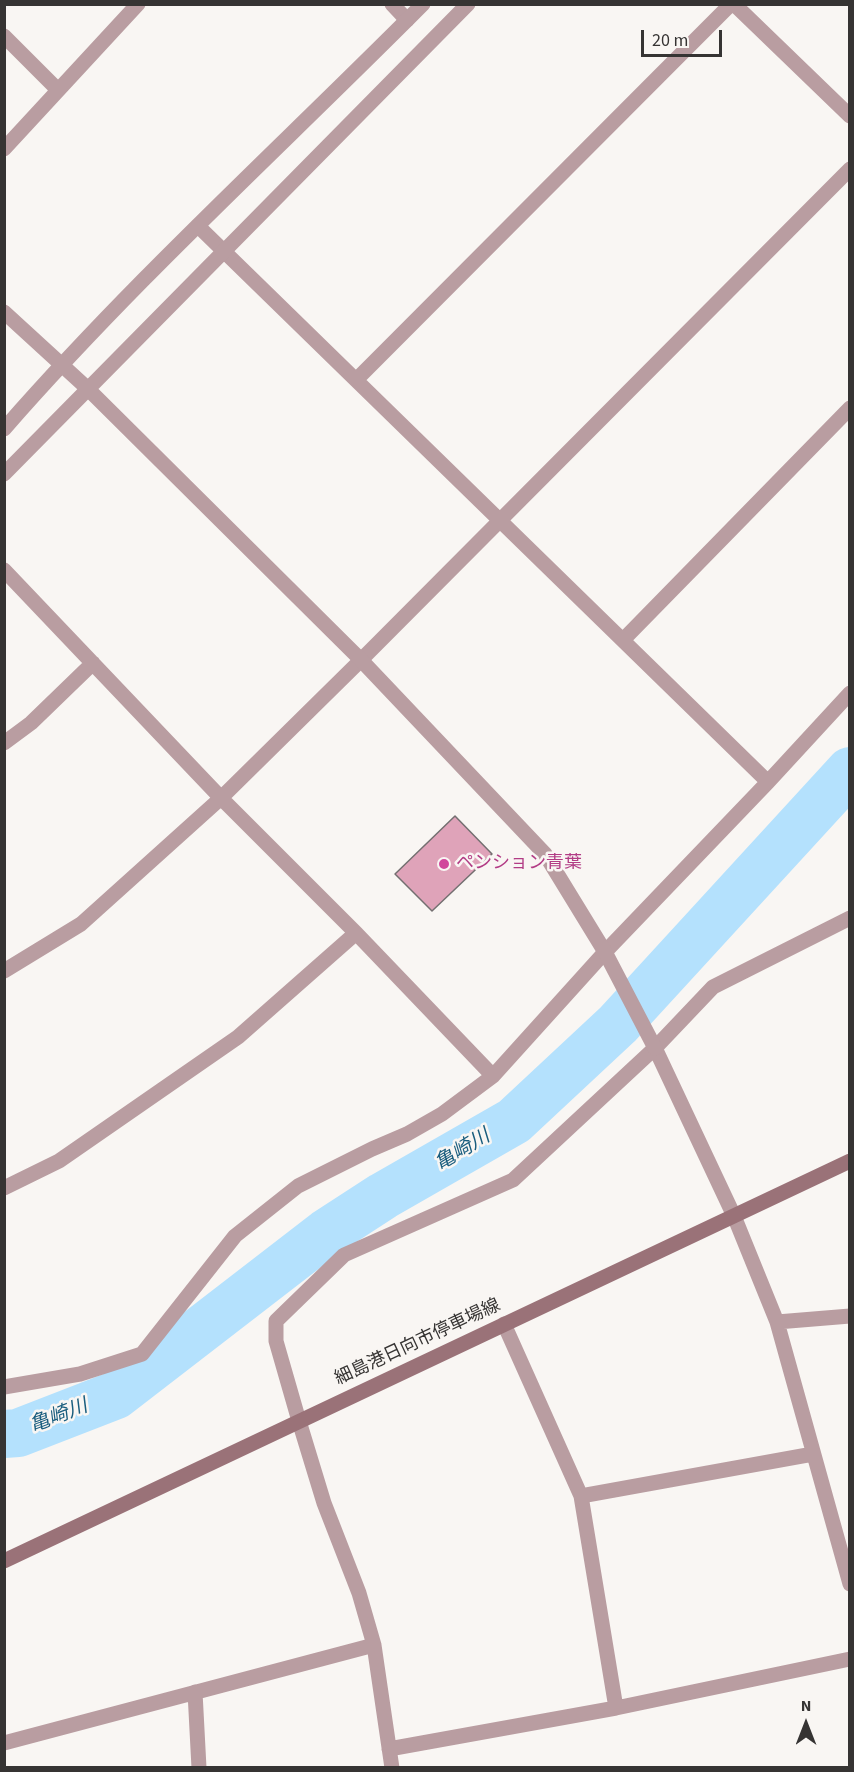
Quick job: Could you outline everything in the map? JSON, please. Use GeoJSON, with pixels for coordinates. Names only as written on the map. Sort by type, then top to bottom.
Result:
{"type":"FeatureCollection","features":[{"type":"Feature","properties":{"kind":"main road","name":"細島港日向市停車場線"},"geometry":{"type":"LineString","coordinates":[[4,1561],[849,1161]]}},
{"type":"Feature","properties":{"kind":"street"},"geometry":{"type":"LineString","coordinates":[[4,148],[138,4]]}},
{"type":"Feature","properties":{"kind":"street"},"geometry":{"type":"LineString","coordinates":[[392,4],[407,20]]}},
{"type":"Feature","properties":{"kind":"street"},"geometry":{"type":"LineString","coordinates":[[4,429],[62,363],[423,4]]}},
{"type":"Feature","properties":{"kind":"street"},"geometry":{"type":"LineString","coordinates":[[4,474],[468,4]]}},
{"type":"Feature","properties":{"kind":"street"},"geometry":{"type":"LineString","coordinates":[[356,380],[733,4],[849,116]]}},
{"type":"Feature","properties":{"kind":"street"},"geometry":{"type":"LineString","coordinates":[[4,36],[58,90]]}},
{"type":"Feature","properties":{"kind":"street"},"geometry":{"type":"LineString","coordinates":[[4,971],[81,924],[220,798],[500,521],[849,169]]}},
{"type":"Feature","properties":{"kind":"street"},"geometry":{"type":"LineString","coordinates":[[198,226],[768,782]]}},
{"type":"Feature","properties":{"kind":"street"},"geometry":{"type":"LineString","coordinates":[[4,312],[62,363],[361,660],[545,855],[605,952],[655,1048],[734,1215],[777,1322],[849,1584]]}},
{"type":"Feature","properties":{"kind":"street"},"geometry":{"type":"LineString","coordinates":[[623,640],[849,408]]}},
{"type":"Feature","properties":{"kind":"street"},"geometry":{"type":"LineString","coordinates":[[4,570],[220,798],[356,933],[493,1076]]}},
{"type":"Feature","properties":{"kind":"street"},"geometry":{"type":"LineString","coordinates":[[4,743],[31,723],[93,663]]}},
{"type":"Feature","properties":{"kind":"street"},"geometry":{"type":"LineString","coordinates":[[4,1387],[80,1374],[142,1354],[235,1236],[244,1228],[298,1186],[407,1134],[442,1114],[493,1076],[605,952],[768,782],[849,693]]}},
{"type":"Feature","properties":{"kind":"street"},"geometry":{"type":"LineString","coordinates":[[392,1767],[374,1645],[359,1593],[324,1503],[299,1421],[276,1341],[276,1321],[344,1255],[513,1180],[655,1048],[713,987],[849,918]]}},
{"type":"Feature","properties":{"kind":"street"},"geometry":{"type":"LineString","coordinates":[[4,1188],[59,1161],[238,1037],[356,933]]}},
{"type":"Feature","properties":{"kind":"street"},"geometry":{"type":"LineString","coordinates":[[777,1322],[849,1316]]}},
{"type":"Feature","properties":{"kind":"street"},"geometry":{"type":"LineString","coordinates":[[504,1324],[581,1496],[616,1708]]}},
{"type":"Feature","properties":{"kind":"street"},"geometry":{"type":"LineString","coordinates":[[581,1496],[813,1454]]}},
{"type":"Feature","properties":{"kind":"street"},"geometry":{"type":"LineString","coordinates":[[4,1743],[374,1645]]}},
{"type":"Feature","properties":{"kind":"street"},"geometry":{"type":"LineString","coordinates":[[389,1749],[616,1708],[849,1659]]}},
{"type":"Feature","properties":{"kind":"street"},"geometry":{"type":"LineString","coordinates":[[195,1692],[199,1767]]}},
{"type":"Feature","properties":{"kind":"building","name":"ペンション青葉"},"geometry":{"type":"Polygon","coordinates":[[[455,816],[492,854],[432,911],[395,874],[455,816]]]}},
{"type":"Feature","properties":{"kind":"waterway","name":"亀崎川"},"geometry":{"type":"LineString","coordinates":[[4,1434],[18,1433],[116,1395],[326,1233],[383,1196],[514,1121],[618,1024],[850,771]]}},
{"type":"Feature","properties":{"kind":"place","name":"ペンション青葉"},"geometry":{"type":"Point","coordinates":[444,864]}}]}
